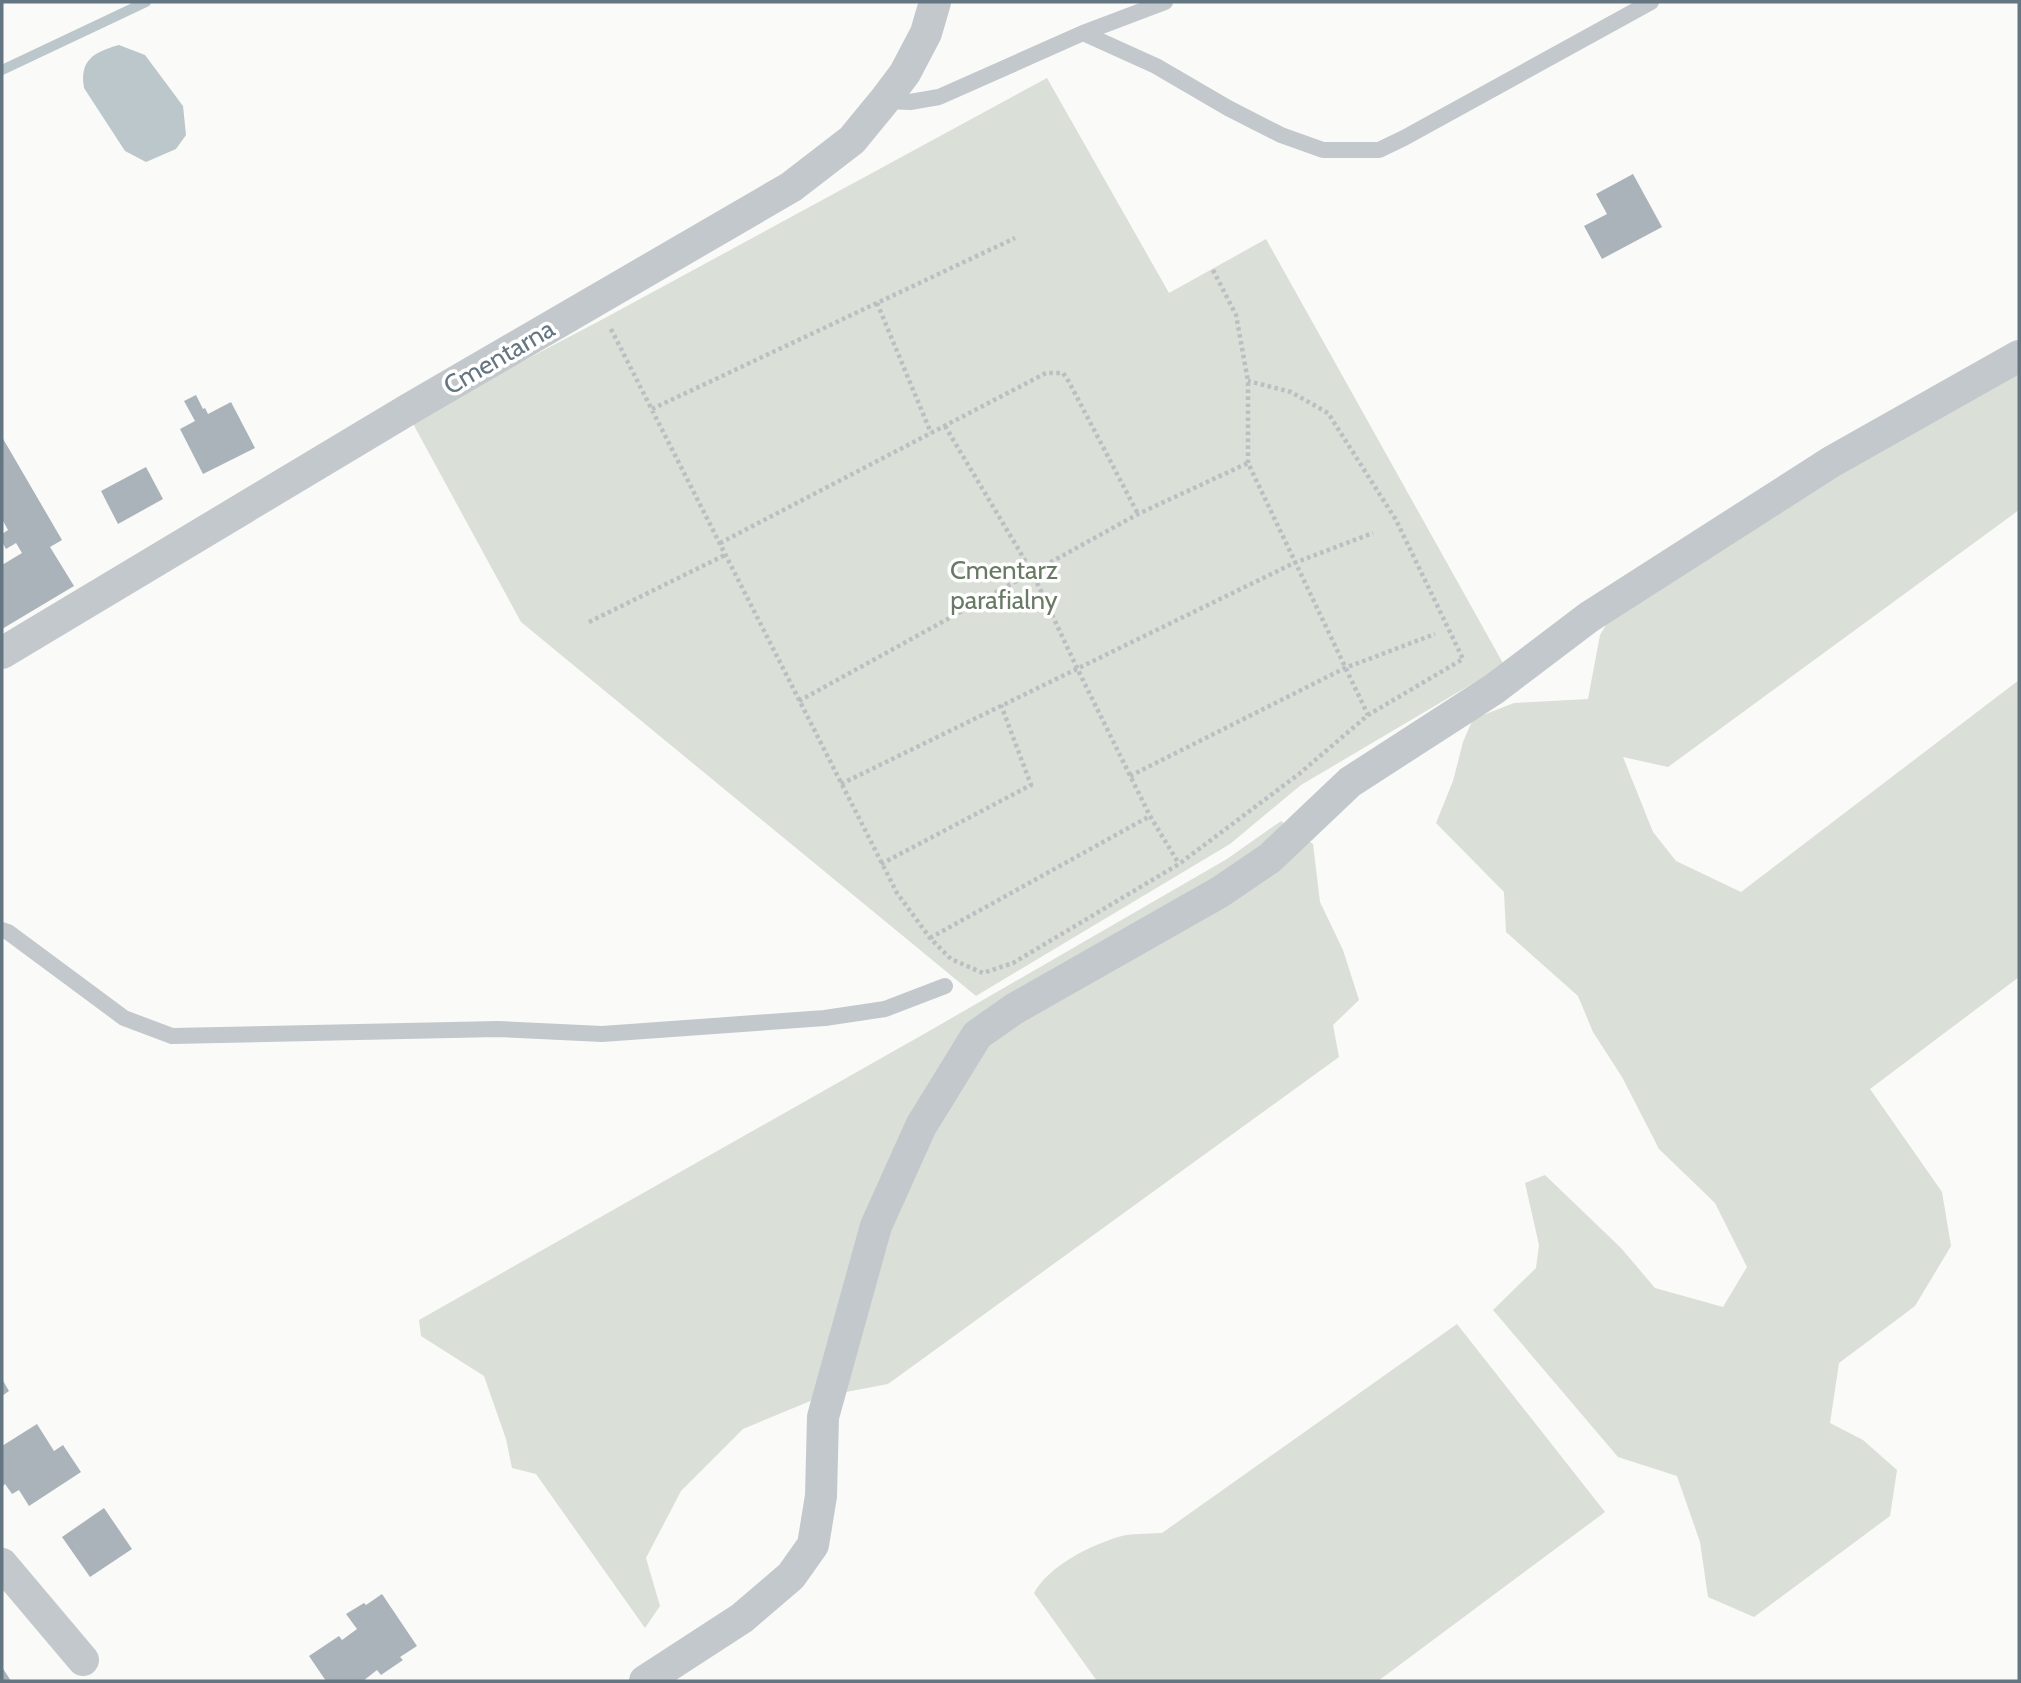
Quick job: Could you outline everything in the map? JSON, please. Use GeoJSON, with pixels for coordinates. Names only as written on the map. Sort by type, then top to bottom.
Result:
{"type":"FeatureCollection","features":[{"type":"Feature","properties":{"kind":"street","name":"Cmentarna"},"geometry":{"type":"LineString","coordinates":[[2,653],[409,409],[791,187],[852,140],[884,101],[905,73],[926,33],[935,2]]}},
{"type":"Feature","properties":{"kind":"street"},"geometry":{"type":"LineString","coordinates":[[645,1681],[742,1618],[791,1576],[813,1545],[821,1496],[823,1417],[876,1226],[921,1126],[977,1035],[1014,1009],[1230,886],[1270,858],[1350,782],[1494,689],[1588,617],[1831,462],[2019,356]]}},
{"type":"Feature","properties":{"kind":"street"},"geometry":{"type":"LineString","coordinates":[[2,1564],[83,1660]]}},
{"type":"Feature","properties":{"kind":"lane"},"geometry":{"type":"LineString","coordinates":[[884,101],[910,102],[939,97],[1083,33],[1165,2]]}},
{"type":"Feature","properties":{"kind":"lane"},"geometry":{"type":"LineString","coordinates":[[1083,33],[1156,66],[1281,135],[1323,150],[1379,150],[1651,2]]}},
{"type":"Feature","properties":{"kind":"lane"},"geometry":{"type":"LineString","coordinates":[[2,930],[124,1018],[172,1036],[498,1029],[602,1034],[825,1018],[885,1009],[945,986]]}},
{"type":"Feature","properties":{"kind":"path"},"geometry":{"type":"LineString","coordinates":[[652,409],[1015,238]]}},
{"type":"Feature","properties":{"kind":"path"},"geometry":{"type":"LineString","coordinates":[[1213,270],[1236,315],[1248,381],[1248,463],[1368,715]]}},
{"type":"Feature","properties":{"kind":"path"},"geometry":{"type":"LineString","coordinates":[[597,300],[897,894],[930,938],[951,959],[983,973],[1013,963],[1179,864],[1299,774],[1368,715],[1463,659],[1396,520],[1328,413],[1291,392],[1248,381]]}},
{"type":"Feature","properties":{"kind":"path"},"geometry":{"type":"LineString","coordinates":[[877,303],[931,433]]}},
{"type":"Feature","properties":{"kind":"path"},"geometry":{"type":"LineString","coordinates":[[720,543],[1046,373],[1063,373],[1138,514]]}},
{"type":"Feature","properties":{"kind":"path"},"geometry":{"type":"LineString","coordinates":[[945,426],[1032,572],[1150,816],[1179,864]]}},
{"type":"Feature","properties":{"kind":"path"},"geometry":{"type":"LineString","coordinates":[[799,701],[1138,514],[1248,463]]}},
{"type":"Feature","properties":{"kind":"path"},"geometry":{"type":"LineString","coordinates":[[841,783],[1294,563],[1373,533]]}},
{"type":"Feature","properties":{"kind":"path"},"geometry":{"type":"LineString","coordinates":[[589,622],[725,555]]}},
{"type":"Feature","properties":{"kind":"path"},"geometry":{"type":"LineString","coordinates":[[1130,776],[1345,668],[1435,634]]}},
{"type":"Feature","properties":{"kind":"path"},"geometry":{"type":"LineString","coordinates":[[881,864],[1031,785],[1001,705]]}},
{"type":"Feature","properties":{"kind":"path"},"geometry":{"type":"LineString","coordinates":[[930,938],[1150,816]]}},
{"type":"Feature","properties":{"kind":"green space","name":"Cmentarz parafialny"},"geometry":{"type":"Polygon","coordinates":[[[1047,78],[1169,293],[1266,239],[1504,665],[1301,785],[1230,844],[976,996],[521,622],[411,420],[1047,78]]]}},
{"type":"Feature","properties":{"kind":"green space"},"geometry":{"type":"Polygon","coordinates":[[[2019,367],[2019,510],[1668,767],[1623,757],[1653,832],[1676,861],[1741,892],[2019,680],[2019,977],[1870,1089],[1942,1192],[1951,1246],[1915,1306],[1839,1363],[1830,1423],[1863,1440],[1897,1470],[1890,1516],[1754,1617],[1708,1597],[1700,1542],[1677,1476],[1618,1457],[1493,1310],[1536,1268],[1539,1245],[1525,1183],[1545,1175],[1621,1248],[1655,1288],[1723,1307],[1747,1267],[1715,1203],[1659,1149],[1622,1077],[1593,1032],[1578,996],[1506,932],[1504,892],[1436,823],[1473,719],[1514,703],[1588,699],[1600,635],[1615,610],[2019,367]]]}},
{"type":"Feature","properties":{"kind":"green space"},"geometry":{"type":"Polygon","coordinates":[[[1281,821],[1313,844],[1320,902],[1343,950],[1359,1000],[1333,1025],[1339,1057],[888,1384],[820,1397],[743,1429],[681,1491],[646,1558],[660,1606],[645,1628],[536,1474],[512,1468],[506,1439],[484,1376],[421,1336],[419,1320],[1227,859],[1281,821]]]}},
{"type":"Feature","properties":{"kind":"green space"},"geometry":{"type":"Polygon","coordinates":[[[1457,1324],[1605,1512],[1378,1681],[1097,1681],[1034,1593],[1049,1574],[1071,1558],[1118,1537],[1162,1533],[1457,1324]]]}},
{"type":"Feature","properties":{"kind":"shaded area"},"geometry":{"type":"Polygon","coordinates":[[[119,45],[145,55],[183,106],[186,135],[176,149],[146,162],[125,151],[84,88],[84,70],[90,59],[119,45]]]}},
{"type":"Feature","properties":{"kind":"building"},"geometry":{"type":"Polygon","coordinates":[[[1633,174],[1662,227],[1602,259],[1584,226],[1607,214],[1596,194],[1633,174]]]}},
{"type":"Feature","properties":{"kind":"building"},"geometry":{"type":"Polygon","coordinates":[[[196,395],[208,414],[231,402],[255,448],[203,474],[180,429],[195,421],[184,401],[196,395]]]}},
{"type":"Feature","properties":{"kind":"building"},"geometry":{"type":"Polygon","coordinates":[[[2,437],[62,540],[50,547],[74,586],[2,629],[2,565],[22,553],[16,543],[6,549],[2,542],[2,534],[8,530],[2,519],[2,437]]]}},
{"type":"Feature","properties":{"kind":"building"},"geometry":{"type":"Polygon","coordinates":[[[146,467],[163,499],[118,524],[101,491],[146,467]]]}},
{"type":"Feature","properties":{"kind":"building"},"geometry":{"type":"Polygon","coordinates":[[[2,1379],[9,1391],[2,1396],[2,1379]]]}},
{"type":"Feature","properties":{"kind":"building"},"geometry":{"type":"Polygon","coordinates":[[[37,1424],[54,1451],[63,1445],[81,1472],[29,1506],[19,1490],[12,1494],[5,1484],[2,1487],[2,1446],[37,1424]]]}},
{"type":"Feature","properties":{"kind":"building"},"geometry":{"type":"Polygon","coordinates":[[[104,1508],[132,1549],[90,1577],[62,1537],[104,1508]]]}},
{"type":"Feature","properties":{"kind":"building"},"geometry":{"type":"Polygon","coordinates":[[[382,1594],[417,1646],[400,1657],[403,1660],[381,1675],[377,1670],[363,1681],[326,1681],[309,1656],[339,1636],[342,1640],[357,1629],[346,1614],[382,1594]]]}},
{"type":"Feature","properties":{"kind":"building"},"geometry":{"type":"Polygon","coordinates":[[[2,1667],[11,1681],[2,1681],[2,1667]]]}},
{"type":"Feature","properties":{"kind":"waterway"},"geometry":{"type":"LineString","coordinates":[[2,70],[146,2]]}}]}
